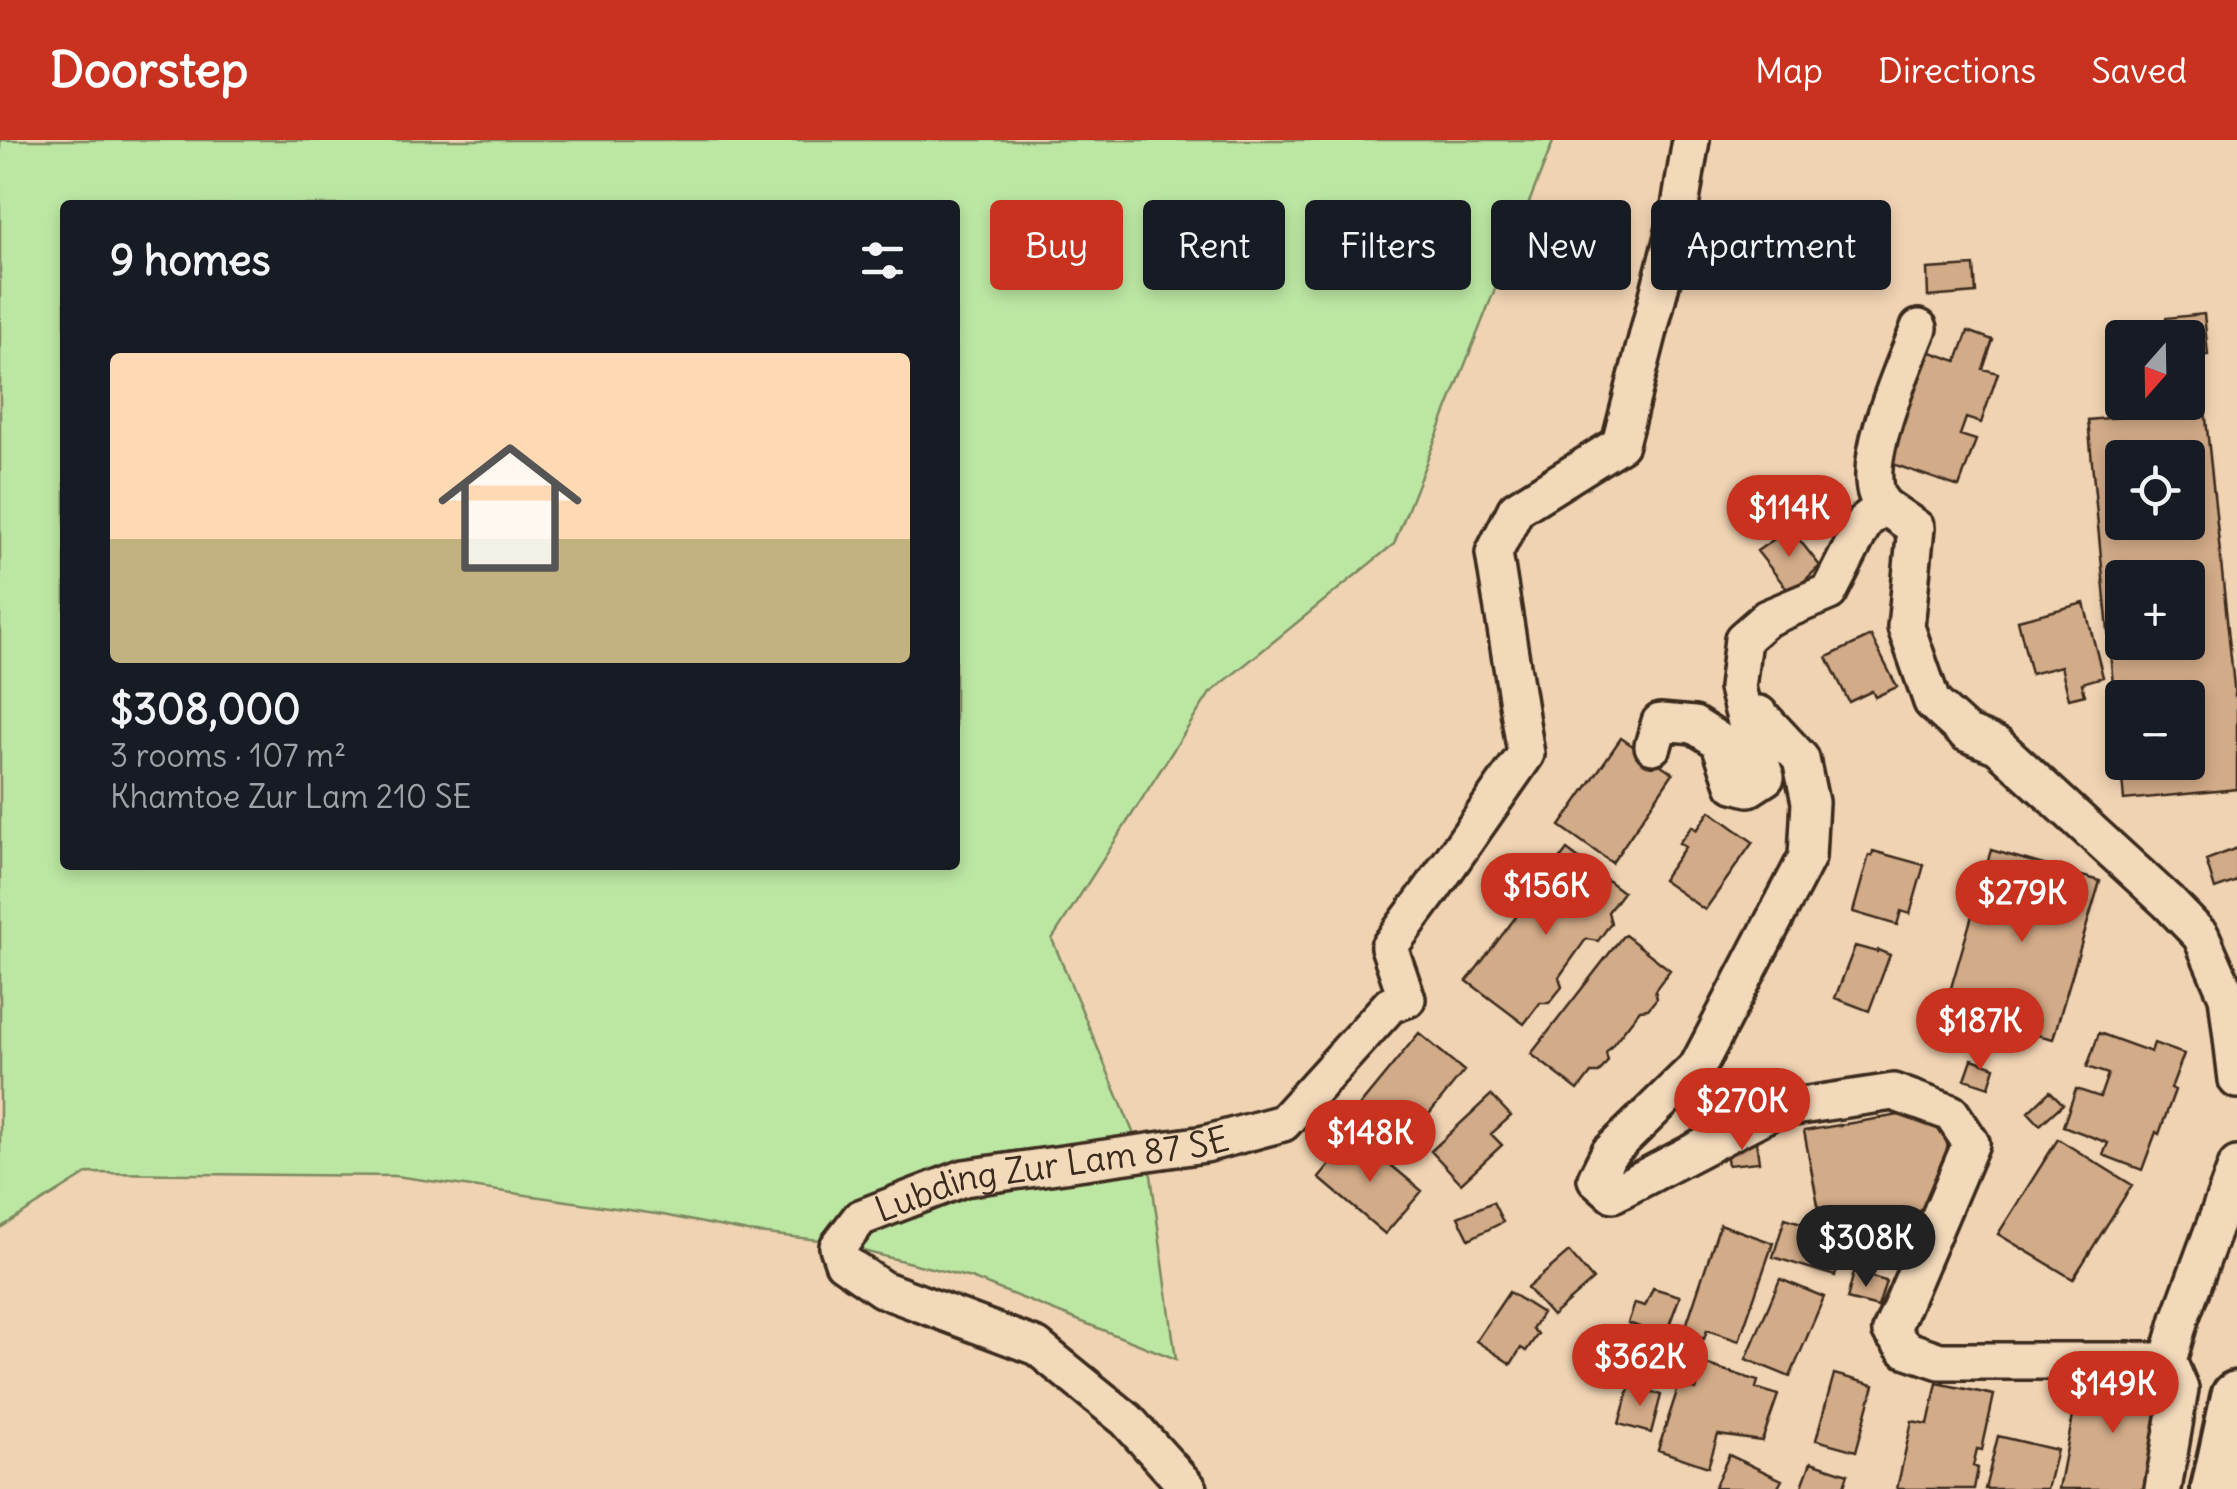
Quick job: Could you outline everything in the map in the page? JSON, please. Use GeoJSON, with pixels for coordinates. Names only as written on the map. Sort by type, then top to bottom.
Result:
{"type":"FeatureCollection","features":[{"type":"Feature","properties":{"kind":"main road"},"geometry":{"type":"LineString","coordinates":[[2217,1489],[2237,1397]]}},
{"type":"Feature","properties":{"kind":"street","name":"Lubding Zur Lam 87 SE"},"geometry":{"type":"LineString","coordinates":[[1190,1489],[1127,1420],[1037,1347],[882,1289],[843,1262],[838,1246],[860,1218],[964,1178],[1205,1144],[1283,1122],[1390,1005],[1407,999],[1389,947],[1526,754],[1494,553],[1516,509],[1620,444],[1679,213],[1691,140]]}},
{"type":"Feature","properties":{"kind":"street"},"geometry":{"type":"LineString","coordinates":[[1918,328],[1882,429],[1874,467],[1876,494],[1884,506],[1916,528],[1906,627],[1932,702],[1966,734],[1998,746],[2200,936],[2227,996],[2237,1080]]}},
{"type":"Feature","properties":{"kind":"street"},"geometry":{"type":"LineString","coordinates":[[1653,746],[1660,722],[1694,725],[1719,741],[1734,784],[1749,788],[1766,777],[1737,688],[1742,640],[1767,618],[1828,592],[1866,521],[1884,506]]}},
{"type":"Feature","properties":{"kind":"street"},"geometry":{"type":"LineString","coordinates":[[1746,722],[1759,714],[1802,759],[1810,802],[1807,857],[1698,1066],[1609,1153],[1596,1179],[1614,1194],[1774,1110],[1894,1092],[1951,1112],[1971,1143],[1891,1331],[1905,1349],[1940,1361],[2168,1361]]}},
{"type":"Feature","properties":{"kind":"street"},"geometry":{"type":"LineString","coordinates":[[2163,1489],[2180,1389],[2168,1361],[2237,1166]]}},
{"type":"Feature","properties":{"kind":"green space"},"geometry":{"type":"Polygon","coordinates":[[[0,140],[1555,140],[1530,200],[1491,200],[1491,290],[1494,290],[1394,544],[1210,693],[1052,939],[1151,1175],[1176,1359],[971,1278],[819,1240],[396,1176],[88,1173],[0,1228],[0,140]]]}},
{"type":"Feature","properties":{"kind":"building"},"geometry":{"type":"Polygon","coordinates":[[[1974,266],[1976,293],[1928,297],[1927,269],[1974,266]]]}},
{"type":"Feature","properties":{"kind":"building"},"geometry":{"type":"Polygon","coordinates":[[[2204,314],[2205,320],[2166,320],[2204,314]]]}},
{"type":"Feature","properties":{"kind":"building"},"geometry":{"type":"Polygon","coordinates":[[[1968,331],[1993,340],[1983,369],[1998,373],[1981,423],[1966,418],[1960,435],[1976,440],[1959,487],[1887,462],[1925,350],[1957,361],[1968,331]]]}},
{"type":"Feature","properties":{"kind":"building"},"geometry":{"type":"Polygon","coordinates":[[[2205,409],[2237,696],[2237,789],[2124,800],[2122,780],[2205,780],[2205,680],[2113,680],[2111,660],[2205,660],[2205,560],[2105,560],[2105,599],[2088,420],[2205,420],[2205,409]]]}},
{"type":"Feature","properties":{"kind":"building"},"geometry":{"type":"Polygon","coordinates":[[[1790,528],[1820,566],[1791,594],[1757,551],[1790,528]]]}},
{"type":"Feature","properties":{"kind":"building"},"geometry":{"type":"Polygon","coordinates":[[[2084,603],[2103,677],[2082,683],[2085,695],[2069,699],[2061,666],[2031,674],[2018,620],[2084,603]]]}},
{"type":"Feature","properties":{"kind":"building"},"geometry":{"type":"Polygon","coordinates":[[[1871,636],[1897,687],[1875,697],[1872,691],[1849,702],[1827,657],[1871,636]]]}},
{"type":"Feature","properties":{"kind":"building"},"geometry":{"type":"Polygon","coordinates":[[[1621,738],[1673,773],[1612,863],[1560,826],[1621,738]]]}},
{"type":"Feature","properties":{"kind":"building"},"geometry":{"type":"Polygon","coordinates":[[[1710,811],[1753,842],[1705,910],[1662,880],[1685,847],[1679,843],[1692,826],[1697,830],[1710,811]]]}},
{"type":"Feature","properties":{"kind":"building"},"geometry":{"type":"Polygon","coordinates":[[[2237,848],[2237,881],[2215,889],[2206,860],[2237,848]]]}},
{"type":"Feature","properties":{"kind":"building"},"geometry":{"type":"Polygon","coordinates":[[[1567,850],[1623,892],[1608,912],[1611,923],[1598,941],[1586,939],[1559,977],[1562,987],[1549,1003],[1540,1003],[1524,1024],[1467,981],[1567,850]]]}},
{"type":"Feature","properties":{"kind":"building"},"geometry":{"type":"Polygon","coordinates":[[[1991,850],[2100,881],[2053,1039],[1944,1012],[1991,850]]]}},
{"type":"Feature","properties":{"kind":"building"},"geometry":{"type":"Polygon","coordinates":[[[1873,851],[1924,865],[1910,914],[1901,911],[1897,925],[1853,912],[1873,851]]]}},
{"type":"Feature","properties":{"kind":"building"},"geometry":{"type":"Polygon","coordinates":[[[1625,935],[1670,970],[1655,990],[1657,998],[1648,1009],[1640,1010],[1606,1053],[1608,1061],[1599,1073],[1591,1073],[1578,1090],[1531,1054],[1625,935]]]}},
{"type":"Feature","properties":{"kind":"building"},"geometry":{"type":"Polygon","coordinates":[[[1855,946],[1890,955],[1869,1011],[1835,998],[1855,946]]]}},
{"type":"Feature","properties":{"kind":"building"},"geometry":{"type":"Polygon","coordinates":[[[1419,1033],[1464,1071],[1417,1129],[1404,1132],[1392,1121],[1378,1136],[1366,1126],[1373,1118],[1360,1105],[1419,1033]]]}},
{"type":"Feature","properties":{"kind":"building"},"geometry":{"type":"Polygon","coordinates":[[[2099,1033],[2151,1052],[2154,1043],[2184,1054],[2171,1088],[2175,1090],[2142,1170],[2103,1155],[2108,1143],[2063,1126],[2076,1089],[2100,1097],[2108,1074],[2087,1067],[2099,1033]]]}},
{"type":"Feature","properties":{"kind":"building"},"geometry":{"type":"Polygon","coordinates":[[[1972,1059],[1995,1067],[1989,1087],[1965,1079],[1972,1059]]]}},
{"type":"Feature","properties":{"kind":"building"},"geometry":{"type":"Polygon","coordinates":[[[2050,1091],[2063,1104],[2040,1125],[2028,1112],[2050,1091]]]}},
{"type":"Feature","properties":{"kind":"building"},"geometry":{"type":"Polygon","coordinates":[[[1491,1095],[1511,1116],[1491,1134],[1502,1145],[1461,1183],[1431,1151],[1491,1095]]]}},
{"type":"Feature","properties":{"kind":"building"},"geometry":{"type":"Polygon","coordinates":[[[1917,1112],[1943,1122],[1951,1165],[1940,1195],[1919,1214],[1822,1226],[1804,1131],[1917,1112]]]}},
{"type":"Feature","properties":{"kind":"building"},"geometry":{"type":"Polygon","coordinates":[[[1355,1135],[1422,1191],[1385,1234],[1319,1178],[1355,1135]]]}},
{"type":"Feature","properties":{"kind":"building"},"geometry":{"type":"Polygon","coordinates":[[[2058,1139],[2132,1185],[2073,1279],[1998,1234],[2058,1139]]]}},
{"type":"Feature","properties":{"kind":"building"},"geometry":{"type":"Polygon","coordinates":[[[1756,1141],[1759,1162],[1728,1165],[1725,1145],[1756,1141]]]}},
{"type":"Feature","properties":{"kind":"building"},"geometry":{"type":"Polygon","coordinates":[[[1493,1202],[1503,1222],[1469,1239],[1458,1217],[1493,1202]]]}},
{"type":"Feature","properties":{"kind":"building"},"geometry":{"type":"Polygon","coordinates":[[[1785,1218],[1847,1237],[1835,1276],[1773,1257],[1785,1218]]]}},
{"type":"Feature","properties":{"kind":"building"},"geometry":{"type":"Polygon","coordinates":[[[1720,1224],[1773,1243],[1739,1341],[1707,1330],[1704,1339],[1684,1332],[1720,1224]]]}},
{"type":"Feature","properties":{"kind":"building"},"geometry":{"type":"Polygon","coordinates":[[[1569,1252],[1593,1280],[1552,1316],[1527,1288],[1569,1252]]]}},
{"type":"Feature","properties":{"kind":"building"},"geometry":{"type":"Polygon","coordinates":[[[1854,1272],[1886,1281],[1878,1307],[1847,1299],[1854,1272]]]}},
{"type":"Feature","properties":{"kind":"building"},"geometry":{"type":"Polygon","coordinates":[[[1780,1279],[1824,1297],[1790,1377],[1746,1359],[1780,1279]]]}},
{"type":"Feature","properties":{"kind":"building"},"geometry":{"type":"Polygon","coordinates":[[[1653,1288],[1680,1296],[1665,1336],[1628,1323],[1635,1303],[1645,1306],[1653,1288]]]}},
{"type":"Feature","properties":{"kind":"building"},"geometry":{"type":"Polygon","coordinates":[[[1509,1292],[1542,1313],[1532,1329],[1538,1334],[1526,1351],[1521,1348],[1511,1364],[1476,1341],[1509,1292]]]}},
{"type":"Feature","properties":{"kind":"building"},"geometry":{"type":"Polygon","coordinates":[[[1630,1329],[1663,1342],[1649,1380],[1615,1369],[1630,1329]]]}},
{"type":"Feature","properties":{"kind":"building"},"geometry":{"type":"Polygon","coordinates":[[[1705,1364],[1758,1381],[1756,1388],[1778,1395],[1762,1441],[1718,1435],[1708,1467],[1658,1450],[1679,1385],[1696,1390],[1705,1364]]]}},
{"type":"Feature","properties":{"kind":"building"},"geometry":{"type":"Polygon","coordinates":[[[1834,1374],[1874,1385],[1856,1451],[1816,1440],[1834,1374]]]}},
{"type":"Feature","properties":{"kind":"building"},"geometry":{"type":"Polygon","coordinates":[[[2081,1374],[2167,1391],[2149,1489],[2059,1489],[2081,1374]]]}},
{"type":"Feature","properties":{"kind":"building"},"geometry":{"type":"Polygon","coordinates":[[[1937,1383],[1994,1395],[1982,1450],[1977,1449],[1973,1466],[1978,1468],[1974,1489],[1897,1489],[1912,1421],[1928,1424],[1937,1383]]]}},
{"type":"Feature","properties":{"kind":"building"},"geometry":{"type":"Polygon","coordinates":[[[1630,1385],[1661,1395],[1651,1433],[1619,1424],[1630,1385]]]}},
{"type":"Feature","properties":{"kind":"building"},"geometry":{"type":"Polygon","coordinates":[[[1998,1436],[2057,1450],[2047,1489],[1985,1489],[1998,1436]]]}},
{"type":"Feature","properties":{"kind":"building"},"geometry":{"type":"Polygon","coordinates":[[[1729,1455],[1782,1480],[1777,1489],[1714,1488],[1729,1455]]]}},
{"type":"Feature","properties":{"kind":"building"},"geometry":{"type":"Polygon","coordinates":[[[1811,1462],[1848,1474],[1843,1489],[1801,1489],[1811,1462]]]}}]}
